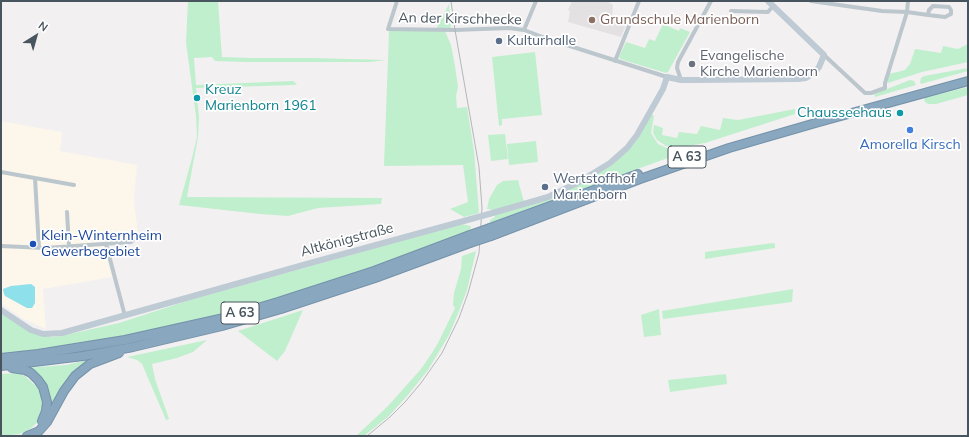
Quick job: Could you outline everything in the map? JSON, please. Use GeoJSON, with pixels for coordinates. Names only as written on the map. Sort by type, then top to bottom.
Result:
{"type":"FeatureCollection","features":[{"type":"Feature","properties":{"kind":"highway","name":"A 63"},"geometry":{"type":"LineString","coordinates":[[491,232],[584,193],[729,144],[818,116],[968,76]]}},
{"type":"Feature","properties":{"kind":"highway","name":"A 63"},"geometry":{"type":"LineString","coordinates":[[1,358],[38,354],[125,340],[224,318],[278,302],[491,232],[729,148],[968,81]]}},
{"type":"Feature","properties":{"kind":"highway","name":"A 63"},"geometry":{"type":"LineString","coordinates":[[1,366],[47,361],[133,347],[215,328],[281,309],[375,278],[470,239]]}},
{"type":"Feature","properties":{"kind":"highway"},"geometry":{"type":"LineString","coordinates":[[29,435],[38,431],[47,422],[67,387],[75,376],[82,370],[98,361],[133,347]]}},
{"type":"Feature","properties":{"kind":"highway"},"geometry":{"type":"LineString","coordinates":[[1,366],[25,370],[35,376],[43,387],[47,402],[46,411],[42,421],[29,435]]}},
{"type":"Feature","properties":{"kind":"street","name":"An der Kirschhecke"},"geometry":{"type":"LineString","coordinates":[[397,1],[388,29],[455,30],[509,28],[524,30],[670,78]]}},
{"type":"Feature","properties":{"kind":"street"},"geometry":{"type":"LineString","coordinates":[[524,30],[536,1]]}},
{"type":"Feature","properties":{"kind":"street"},"geometry":{"type":"LineString","coordinates":[[615,61],[639,1]]}},
{"type":"Feature","properties":{"kind":"street"},"geometry":{"type":"LineString","coordinates":[[681,80],[677,68],[678,62],[712,1]]}},
{"type":"Feature","properties":{"kind":"street"},"geometry":{"type":"LineString","coordinates":[[811,1],[882,11],[906,12],[928,15],[947,17],[951,14],[951,10],[949,7],[933,6],[929,10],[928,15]]}},
{"type":"Feature","properties":{"kind":"street"},"geometry":{"type":"LineString","coordinates":[[770,3],[865,92],[871,93],[885,88],[885,83],[908,1]]}},
{"type":"Feature","properties":{"kind":"street"},"geometry":{"type":"LineString","coordinates":[[731,11],[768,12],[770,3]]}},
{"type":"Feature","properties":{"kind":"street"},"geometry":{"type":"LineString","coordinates":[[670,78],[681,80],[802,79],[814,73],[819,67],[824,55]]}},
{"type":"Feature","properties":{"kind":"street","name":"Altkönigstraße"},"geometry":{"type":"LineString","coordinates":[[1,310],[31,330],[50,334],[62,333],[490,214],[548,196],[580,182],[610,163],[627,148],[637,135],[670,78]]}},
{"type":"Feature","properties":{"kind":"street"},"geometry":{"type":"LineString","coordinates":[[1,172],[74,185]]}},
{"type":"Feature","properties":{"kind":"street"},"geometry":{"type":"LineString","coordinates":[[35,178],[39,248]]}},
{"type":"Feature","properties":{"kind":"street"},"geometry":{"type":"LineString","coordinates":[[67,212],[69,246]]}},
{"type":"Feature","properties":{"kind":"street"},"geometry":{"type":"LineString","coordinates":[[1,246],[46,248],[131,242],[134,239]]}},
{"type":"Feature","properties":{"kind":"street"},"geometry":{"type":"LineString","coordinates":[[106,244],[122,317]]}},
{"type":"Feature","properties":{"kind":"shaded area","name":"Grundschule Marienborn"},"geometry":{"type":"Polygon","coordinates":[[[572,1],[607,1],[613,5],[612,19],[626,25],[621,37],[568,22],[570,11],[568,10],[572,1]]]}},
{"type":"Feature","properties":{"kind":"shaded area"},"geometry":{"type":"Polygon","coordinates":[[[1,121],[61,132],[60,151],[137,165],[134,200],[138,234],[130,235],[124,241],[103,243],[112,277],[43,289],[46,329],[22,318],[1,303],[1,121]]]}},
{"type":"Feature","properties":{"kind":"green space"},"geometry":{"type":"Polygon","coordinates":[[[188,1],[218,1],[222,57],[386,60],[370,62],[245,62],[215,61],[212,57],[194,58],[196,85],[293,81],[297,84],[196,88],[199,117],[198,137],[187,197],[382,198],[381,204],[318,208],[288,216],[179,205],[197,137],[196,116],[186,43],[188,1]]]}},
{"type":"Feature","properties":{"kind":"green space"},"geometry":{"type":"Polygon","coordinates":[[[449,4],[451,28],[436,29],[449,4]]]}},
{"type":"Feature","properties":{"kind":"green space"},"geometry":{"type":"Polygon","coordinates":[[[663,24],[679,31],[680,28],[690,32],[668,72],[666,73],[620,59],[619,57],[626,42],[645,48],[649,39],[655,41],[663,24]]]}},
{"type":"Feature","properties":{"kind":"green space"},"geometry":{"type":"Polygon","coordinates":[[[389,31],[445,31],[451,45],[455,66],[458,87],[456,96],[457,108],[467,107],[474,151],[479,213],[464,217],[450,209],[468,202],[463,165],[384,166],[389,31]]]}},
{"type":"Feature","properties":{"kind":"green space"},"geometry":{"type":"Polygon","coordinates":[[[968,44],[968,62],[922,72],[888,83],[887,82],[889,74],[905,70],[910,64],[915,49],[941,53],[943,46],[958,49],[968,44]]]}},
{"type":"Feature","properties":{"kind":"green space"},"geometry":{"type":"Polygon","coordinates":[[[535,52],[542,115],[502,119],[502,125],[499,126],[492,57],[535,52]]]}},
{"type":"Feature","properties":{"kind":"green space"},"geometry":{"type":"Polygon","coordinates":[[[968,68],[968,71],[921,84],[920,82],[921,78],[924,76],[968,68]]]}},
{"type":"Feature","properties":{"kind":"green space"},"geometry":{"type":"Polygon","coordinates":[[[910,80],[914,81],[916,85],[875,97],[874,94],[910,80]]]}},
{"type":"Feature","properties":{"kind":"green space"},"geometry":{"type":"Polygon","coordinates":[[[968,87],[968,95],[936,104],[928,104],[925,102],[924,98],[968,87]]]}},
{"type":"Feature","properties":{"kind":"green space"},"geometry":{"type":"Polygon","coordinates":[[[795,109],[795,114],[705,143],[683,147],[666,146],[657,140],[653,133],[654,125],[663,128],[662,135],[677,138],[679,132],[697,134],[701,126],[720,130],[723,118],[738,120],[795,109]]]}},
{"type":"Feature","properties":{"kind":"green space"},"geometry":{"type":"Polygon","coordinates":[[[652,114],[654,116],[651,133],[658,144],[669,149],[695,148],[490,223],[490,220],[495,217],[494,214],[582,183],[612,165],[633,145],[652,114]]]}},
{"type":"Feature","properties":{"kind":"green space"},"geometry":{"type":"Polygon","coordinates":[[[505,134],[508,159],[491,161],[488,135],[505,134]]]}},
{"type":"Feature","properties":{"kind":"green space"},"geometry":{"type":"Polygon","coordinates":[[[536,141],[538,162],[509,165],[507,144],[536,141]]]}},
{"type":"Feature","properties":{"kind":"green space"},"geometry":{"type":"Polygon","coordinates":[[[518,180],[524,202],[493,211],[487,209],[489,199],[497,185],[503,181],[518,180]]]}},
{"type":"Feature","properties":{"kind":"green space"},"geometry":{"type":"Polygon","coordinates":[[[462,224],[471,226],[470,232],[333,281],[224,314],[162,330],[71,347],[63,346],[42,348],[35,351],[1,354],[1,312],[42,335],[52,337],[61,336],[119,323],[193,299],[462,224]]]}},
{"type":"Feature","properties":{"kind":"green space"},"geometry":{"type":"Polygon","coordinates":[[[773,243],[775,244],[775,248],[705,259],[705,252],[773,243]]]}},
{"type":"Feature","properties":{"kind":"green space"},"geometry":{"type":"Polygon","coordinates":[[[476,251],[467,290],[459,311],[449,335],[428,370],[389,416],[364,436],[356,436],[387,407],[421,369],[432,353],[455,308],[453,305],[454,293],[461,269],[462,256],[476,251]]]}},
{"type":"Feature","properties":{"kind":"green space"},"geometry":{"type":"Polygon","coordinates":[[[793,289],[792,302],[663,319],[662,311],[793,289]]]}},
{"type":"Feature","properties":{"kind":"green space"},"geometry":{"type":"Polygon","coordinates":[[[659,309],[661,335],[644,337],[641,315],[659,309]]]}},
{"type":"Feature","properties":{"kind":"green space"},"geometry":{"type":"Polygon","coordinates":[[[303,310],[285,351],[277,361],[238,331],[303,310]]]}},
{"type":"Feature","properties":{"kind":"green space"},"geometry":{"type":"Polygon","coordinates":[[[207,340],[193,352],[177,358],[152,364],[155,379],[169,419],[166,420],[142,364],[137,360],[127,357],[207,340]]]}},
{"type":"Feature","properties":{"kind":"green space"},"geometry":{"type":"Polygon","coordinates":[[[96,358],[91,362],[49,416],[48,396],[25,368],[66,365],[96,358]]]}},
{"type":"Feature","properties":{"kind":"green space"},"geometry":{"type":"Polygon","coordinates":[[[17,373],[25,376],[40,390],[43,399],[42,415],[37,423],[30,429],[20,434],[1,436],[1,374],[17,373]]]}},
{"type":"Feature","properties":{"kind":"green space"},"geometry":{"type":"Polygon","coordinates":[[[726,374],[727,384],[670,392],[668,380],[726,374]]]}},
{"type":"Feature","properties":{"kind":"water"},"geometry":{"type":"Polygon","coordinates":[[[31,284],[35,287],[35,303],[32,308],[27,308],[4,294],[3,289],[11,286],[31,284]]]}},
{"type":"Feature","properties":{"kind":"railway"},"geometry":{"type":"LineString","coordinates":[[367,436],[405,402],[421,383],[442,353],[459,318],[468,293],[479,253],[482,208],[479,167],[451,1]]}},
{"type":"Feature","properties":{"kind":"place","name":"Grundschule Marienborn"},"geometry":{"type":"Point","coordinates":[592,20]}},
{"type":"Feature","properties":{"kind":"place","name":"Kulturhalle"},"geometry":{"type":"Point","coordinates":[499,41]}},
{"type":"Feature","properties":{"kind":"place","name":"Evangelische Kirche Marienborn"},"geometry":{"type":"Point","coordinates":[692,64]}},
{"type":"Feature","properties":{"kind":"place","name":"Kreuz Marienborn 1961"},"geometry":{"type":"Point","coordinates":[197,98]}},
{"type":"Feature","properties":{"kind":"place","name":"Chausseehaus"},"geometry":{"type":"Point","coordinates":[900,113]}},
{"type":"Feature","properties":{"kind":"place","name":"Amorella Kirsch"},"geometry":{"type":"Point","coordinates":[910,130]}},
{"type":"Feature","properties":{"kind":"place","name":"Wertstoffhof Marienborn"},"geometry":{"type":"Point","coordinates":[545,187]}},
{"type":"Feature","properties":{"kind":"place","name":"Klein-Winternheim Gewerbegebiet"},"geometry":{"type":"Point","coordinates":[33,244]}}]}
